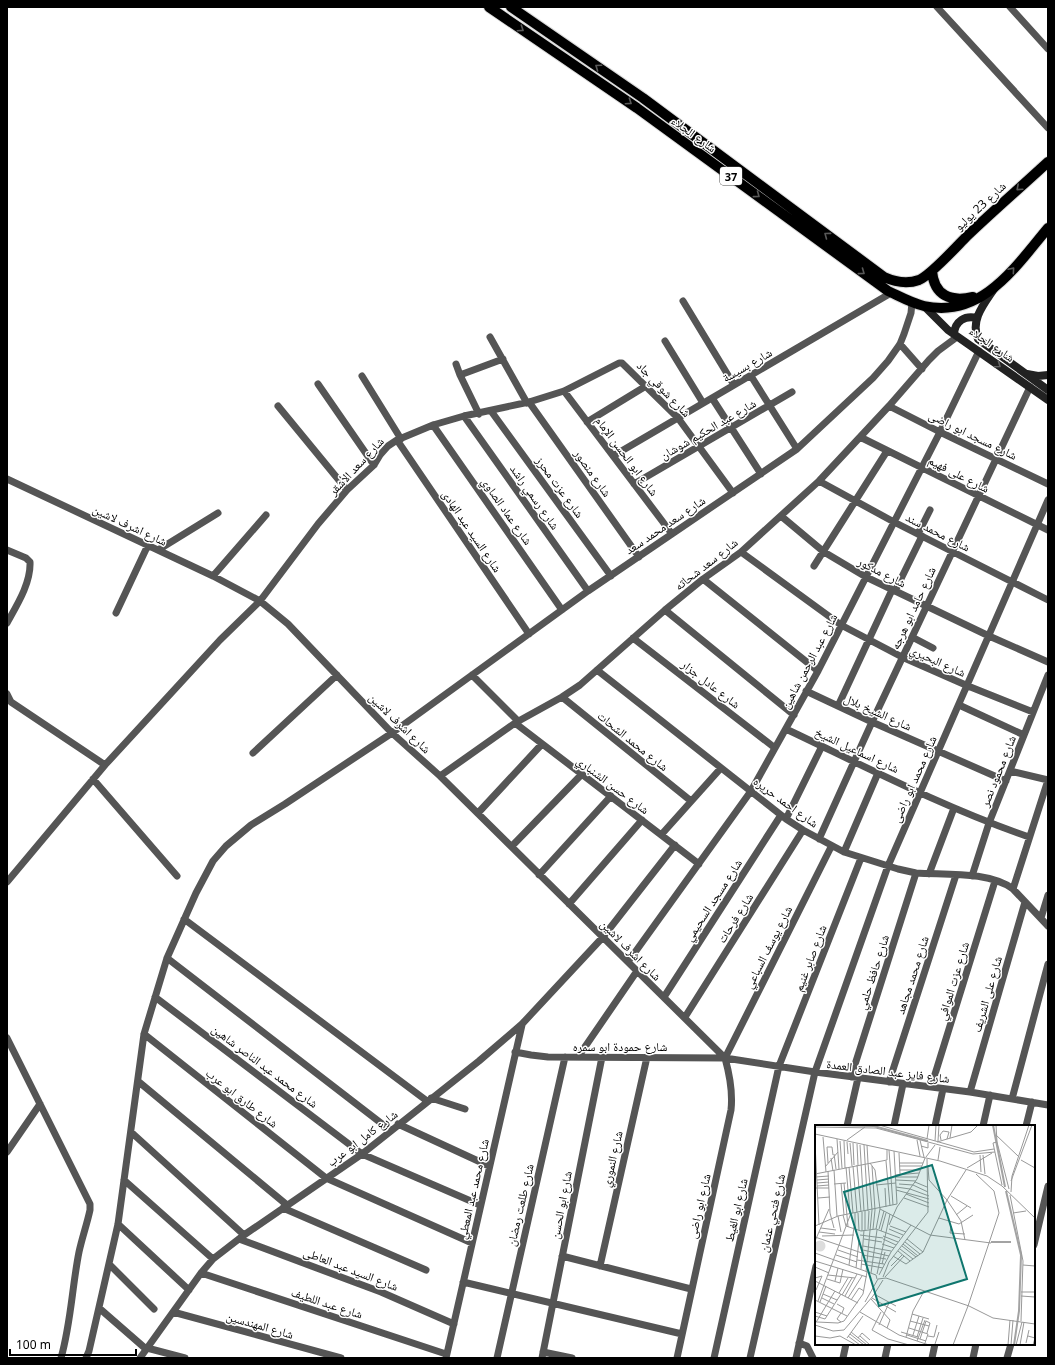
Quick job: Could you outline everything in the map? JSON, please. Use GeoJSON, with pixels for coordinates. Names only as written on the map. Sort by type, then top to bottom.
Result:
{"type":"FeatureCollection","features":[{"type":"Feature","properties":{"kind":"main road","name":"شارع الجلاء"},"geometry":{"type":"LineString","coordinates":[[489,7],[637,108],[891,293],[924,306],[944,308],[960,307],[969,304],[983,295]]}},
{"type":"Feature","properties":{"kind":"main road","name":"شارع الجلاء"},"geometry":{"type":"LineString","coordinates":[[513,8],[643,98],[884,278],[895,281],[910,282],[921,279],[932,270]]}},
{"type":"Feature","properties":{"kind":"main road","name":"شارع 23 يوليو"},"geometry":{"type":"LineString","coordinates":[[932,270],[990,214],[1048,162]]}},
{"type":"Feature","properties":{"kind":"main road"},"geometry":{"type":"LineString","coordinates":[[735,180],[742,171]]}},
{"type":"Feature","properties":{"kind":"main road","name":"37"},"geometry":{"type":"LineString","coordinates":[[983,295],[994,289],[1003,280],[1048,228]]}},
{"type":"Feature","properties":{"kind":"main road"},"geometry":{"type":"LineString","coordinates":[[932,270],[932,278],[935,284],[944,295],[950,298],[964,299],[983,295]]}},
{"type":"Feature","properties":{"kind":"street"},"geometry":{"type":"LineString","coordinates":[[937,7],[1048,128]]}},
{"type":"Feature","properties":{"kind":"street"},"geometry":{"type":"LineString","coordinates":[[1014,9],[1048,49]]}},
{"type":"Feature","properties":{"kind":"street","name":"شارع الجلاء"},"geometry":{"type":"LineString","coordinates":[[994,289],[978,314],[975,330],[978,339],[1048,390]]}},
{"type":"Feature","properties":{"kind":"street","name":"شارع بسيسة"},"geometry":{"type":"LineString","coordinates":[[613,456],[891,293]]}},
{"type":"Feature","properties":{"kind":"street"},"geometry":{"type":"LineString","coordinates":[[683,301],[734,385]]}},
{"type":"Feature","properties":{"kind":"street","name":"شارع سعد محمد سعد"},"geometry":{"type":"LineString","coordinates":[[86,1358],[89,1351],[118,1224],[139,1082],[144,1034],[166,958],[196,893],[213,861],[226,846],[251,825],[392,733],[588,591],[797,449],[881,370],[900,344],[908,324],[912,302]]}},
{"type":"Feature","properties":{"kind":"street","name":"شارع الجلاء"},"geometry":{"type":"LineString","coordinates":[[924,306],[941,325],[1048,400]]}},
{"type":"Feature","properties":{"kind":"street"},"geometry":{"type":"LineString","coordinates":[[956,335],[956,325],[961,320],[970,317],[977,318]]}},
{"type":"Feature","properties":{"kind":"street","name":"شارع سعد شحاته"},"geometry":{"type":"LineString","coordinates":[[440,776],[516,722],[562,697],[580,684],[665,610],[703,579],[741,552],[819,481],[938,351],[956,335]]}},
{"type":"Feature","properties":{"kind":"street","name":"شارع منصور"},"geometry":{"type":"LineString","coordinates":[[490,337],[528,403],[638,557]]}},
{"type":"Feature","properties":{"kind":"street"},"geometry":{"type":"LineString","coordinates":[[665,340],[703,403]]}},
{"type":"Feature","properties":{"kind":"street"},"geometry":{"type":"LineString","coordinates":[[900,344],[922,369]]}},
{"type":"Feature","properties":{"kind":"street","name":"شارع عبد الرحمن شاهين"},"geometry":{"type":"LineString","coordinates":[[628,962],[751,791],[818,671],[940,432],[978,351]]}},
{"type":"Feature","properties":{"kind":"street"},"geometry":{"type":"LineString","coordinates":[[460,375],[503,360]]}},
{"type":"Feature","properties":{"kind":"street","name":"شارع سعد الأشقر"},"geometry":{"type":"LineString","coordinates":[[7,882],[105,765],[220,640],[260,601],[318,524],[347,490],[374,464],[380,454],[388,446],[399,439],[464,416],[528,403],[564,391],[619,363]]}},
{"type":"Feature","properties":{"kind":"street","name":"شارع شوقي جاد"},"geometry":{"type":"LineString","coordinates":[[619,363],[625,365],[678,418],[733,493]]}},
{"type":"Feature","properties":{"kind":"street"},"geometry":{"type":"LineString","coordinates":[[456,364],[479,414]]}},
{"type":"Feature","properties":{"kind":"street"},"geometry":{"type":"LineString","coordinates":[[1026,374],[1038,376],[1048,375]]}},
{"type":"Feature","properties":{"kind":"street","name":"شارع السيد عبد الهادى"},"geometry":{"type":"LineString","coordinates":[[362,376],[399,439],[529,634]]}},
{"type":"Feature","properties":{"kind":"street"},"geometry":{"type":"LineString","coordinates":[[751,376],[797,449]]}},
{"type":"Feature","properties":{"kind":"street"},"geometry":{"type":"LineString","coordinates":[[318,384],[374,464]]}},
{"type":"Feature","properties":{"kind":"street"},"geometry":{"type":"LineString","coordinates":[[588,422],[646,386]]}},
{"type":"Feature","properties":{"kind":"street","name":"شارع حامد ابو هرجه"},"geometry":{"type":"LineString","coordinates":[[819,839],[853,761],[1030,387]]}},
{"type":"Feature","properties":{"kind":"street","name":"شارع ابو الحسن الإمام"},"geometry":{"type":"LineString","coordinates":[[564,391],[672,534]]}},
{"type":"Feature","properties":{"kind":"street","name":"شارع عبد الحكيم شوشان"},"geometry":{"type":"LineString","coordinates":[[634,484],[792,392]]}},
{"type":"Feature","properties":{"kind":"street"},"geometry":{"type":"LineString","coordinates":[[712,398],[761,474]]}},
{"type":"Feature","properties":{"kind":"street"},"geometry":{"type":"LineString","coordinates":[[278,406],[347,490]]}},
{"type":"Feature","properties":{"kind":"street","name":"شارع مسجد ابو راضى"},"geometry":{"type":"LineString","coordinates":[[889,406],[1048,484]]}},
{"type":"Feature","properties":{"kind":"street","name":"شارع عزت محرز"},"geometry":{"type":"LineString","coordinates":[[491,411],[611,576]]}},
{"type":"Feature","properties":{"kind":"street","name":"شارع رسمي راشد"},"geometry":{"type":"LineString","coordinates":[[464,416],[588,591]]}},
{"type":"Feature","properties":{"kind":"street","name":"شارع عماد الصاوي"},"geometry":{"type":"LineString","coordinates":[[433,426],[562,610]]}},
{"type":"Feature","properties":{"kind":"street","name":"شارع على فهيم"},"geometry":{"type":"LineString","coordinates":[[860,437],[1037,526],[1048,530]]}},
{"type":"Feature","properties":{"kind":"street"},"geometry":{"type":"LineString","coordinates":[[814,566],[887,451]]}},
{"type":"Feature","properties":{"kind":"street","name":"شارع اشرف لاشين"},"geometry":{"type":"LineString","coordinates":[[7,479],[213,576],[260,601],[288,624],[392,733],[440,776],[512,846],[539,875],[725,1058]]}},
{"type":"Feature","properties":{"kind":"street","name":"شارع محمد سند"},"geometry":{"type":"LineString","coordinates":[[819,481],[894,522],[1048,600]]}},
{"type":"Feature","properties":{"kind":"street","name":"شارع محمد ابو راضى"},"geometry":{"type":"LineString","coordinates":[[815,1072],[888,866],[968,686],[1048,500]]}},
{"type":"Feature","properties":{"kind":"street"},"geometry":{"type":"LineString","coordinates":[[838,706],[868,640],[920,535],[930,510]]}},
{"type":"Feature","properties":{"kind":"street"},"geometry":{"type":"LineString","coordinates":[[158,550],[218,513]]}},
{"type":"Feature","properties":{"kind":"street"},"geometry":{"type":"LineString","coordinates":[[213,576],[266,515]]}},
{"type":"Feature","properties":{"kind":"street","name":"شارع مدكور"},"geometry":{"type":"LineString","coordinates":[[781,516],[824,552],[866,577],[989,636],[1048,662]]}},
{"type":"Feature","properties":{"kind":"street"},"geometry":{"type":"LineString","coordinates":[[116,613],[148,545]]}},
{"type":"Feature","properties":{"kind":"street"},"geometry":{"type":"LineString","coordinates":[[7,550],[26,558],[30,562],[28,578],[19,601],[7,623]]}},
{"type":"Feature","properties":{"kind":"street","name":"شارع البحيري"},"geometry":{"type":"LineString","coordinates":[[741,552],[841,625],[868,640],[902,657],[968,686],[1033,712]]}},
{"type":"Feature","properties":{"kind":"street"},"geometry":{"type":"LineString","coordinates":[[703,579],[818,671]]}},
{"type":"Feature","properties":{"kind":"street"},"geometry":{"type":"LineString","coordinates":[[665,610],[794,714]]}},
{"type":"Feature","properties":{"kind":"street"},"geometry":{"type":"LineString","coordinates":[[912,637],[933,648]]}},
{"type":"Feature","properties":{"kind":"street","name":"شارع عادل جزار"},"geometry":{"type":"LineString","coordinates":[[633,638],[775,748]]}},
{"type":"Feature","properties":{"kind":"street","name":"شارع احمد حريره"},"geometry":{"type":"LineString","coordinates":[[597,670],[783,817],[832,847],[861,858],[916,873],[972,876],[996,880],[1013,889],[1048,926]]}},
{"type":"Feature","properties":{"kind":"street"},"geometry":{"type":"LineString","coordinates":[[253,753],[337,675]]}},
{"type":"Feature","properties":{"kind":"street","name":"شارع حسن الشنباري"},"geometry":{"type":"LineString","coordinates":[[472,675],[516,722],[542,744],[699,864]]}},
{"type":"Feature","properties":{"kind":"street","name":"شارع محمود نصر"},"geometry":{"type":"LineString","coordinates":[[972,876],[989,823],[1048,675]]}},
{"type":"Feature","properties":{"kind":"street","name":"شارع الشيخ بلال"},"geometry":{"type":"LineString","coordinates":[[806,691],[1006,781]]}},
{"type":"Feature","properties":{"kind":"street"},"geometry":{"type":"LineString","coordinates":[[7,694],[11,702],[15,705],[105,765]]}},
{"type":"Feature","properties":{"kind":"street","name":"شارع محمد الشحات"},"geometry":{"type":"LineString","coordinates":[[562,697],[691,801]]}},
{"type":"Feature","properties":{"kind":"street"},"geometry":{"type":"LineString","coordinates":[[959,704],[1024,735]]}},
{"type":"Feature","properties":{"kind":"street","name":"شارع اسماعيل الشيخ"},"geometry":{"type":"LineString","coordinates":[[786,729],[920,793],[989,823],[1029,837]]}},
{"type":"Feature","properties":{"kind":"street"},"geometry":{"type":"LineString","coordinates":[[478,814],[542,744]]}},
{"type":"Feature","properties":{"kind":"street","name":"شارع مسجد السحيمي"},"geometry":{"type":"LineString","coordinates":[[664,997],[783,817],[822,746]]}},
{"type":"Feature","properties":{"kind":"street"},"geometry":{"type":"LineString","coordinates":[[661,835],[721,768]]}},
{"type":"Feature","properties":{"kind":"street"},"geometry":{"type":"LineString","coordinates":[[1010,771],[1048,780],[1013,889]]}},
{"type":"Feature","properties":{"kind":"street"},"geometry":{"type":"LineString","coordinates":[[844,852],[878,773]]}},
{"type":"Feature","properties":{"kind":"street"},"geometry":{"type":"LineString","coordinates":[[512,846],[582,774]]}},
{"type":"Feature","properties":{"kind":"street"},"geometry":{"type":"LineString","coordinates":[[93,779],[177,876]]}},
{"type":"Feature","properties":{"kind":"street"},"geometry":{"type":"LineString","coordinates":[[539,875],[611,796]]}},
{"type":"Feature","properties":{"kind":"street"},"geometry":{"type":"LineString","coordinates":[[929,874],[954,808]]}},
{"type":"Feature","properties":{"kind":"street"},"geometry":{"type":"LineString","coordinates":[[569,904],[642,820]]}},
{"type":"Feature","properties":{"kind":"street","name":"شارع فرحات"},"geometry":{"type":"LineString","coordinates":[[685,1017],[803,830]]}},
{"type":"Feature","properties":{"kind":"street","name":"شارع كامل ابو عرب"},"geometry":{"type":"LineString","coordinates":[[140,1358],[201,1273],[213,1260],[241,1237],[362,1154],[522,1024],[603,938],[675,845]]}},
{"type":"Feature","properties":{"kind":"street","name":"شارع يوسف السباعي"},"geometry":{"type":"LineString","coordinates":[[725,1058],[832,847]]}},
{"type":"Feature","properties":{"kind":"street","name":"شارع صابر غنيم"},"geometry":{"type":"LineString","coordinates":[[779,1066],[861,858]]}},
{"type":"Feature","properties":{"kind":"street","name":"شارع حافظ حلمي"},"geometry":{"type":"LineString","coordinates":[[847,1125],[854,1077],[916,873]]}},
{"type":"Feature","properties":{"kind":"street","name":"شارع محمد مجاهد"},"geometry":{"type":"LineString","coordinates":[[889,1082],[956,875]]}},
{"type":"Feature","properties":{"kind":"street","name":"شارع عزت الموافي"},"geometry":{"type":"LineString","coordinates":[[931,1088],[996,880]]}},
{"type":"Feature","properties":{"kind":"street"},"geometry":{"type":"LineString","coordinates":[[1041,918],[1048,896]]}},
{"type":"Feature","properties":{"kind":"street","name":"شارع على الشريف"},"geometry":{"type":"LineString","coordinates":[[970,1092],[1025,902]]}},
{"type":"Feature","properties":{"kind":"street"},"geometry":{"type":"LineString","coordinates":[[184,919],[429,1100],[465,1109]]}},
{"type":"Feature","properties":{"kind":"street"},"geometry":{"type":"LineString","coordinates":[[166,958],[390,1130]]}},
{"type":"Feature","properties":{"kind":"street"},"geometry":{"type":"LineString","coordinates":[[1012,1099],[1048,964]]}},
{"type":"Feature","properties":{"kind":"street"},"geometry":{"type":"LineString","coordinates":[[578,1057],[637,971]]}},
{"type":"Feature","properties":{"kind":"street","name":"شارع محمد عبد الناصر شاهين"},"geometry":{"type":"LineString","coordinates":[[155,997],[362,1154],[480,1204]]}},
{"type":"Feature","properties":{"kind":"street","name":"شارع محمد عبد المعطي"},"geometry":{"type":"LineString","coordinates":[[446,1356],[522,1024]]}},
{"type":"Feature","properties":{"kind":"street","name":"شارع طارق ابو عرب"},"geometry":{"type":"LineString","coordinates":[[144,1034],[326,1178],[472,1243]]}},
{"type":"Feature","properties":{"kind":"street"},"geometry":{"type":"LineString","coordinates":[[7,1038],[90,1204],[90,1210],[79,1251],[65,1344],[61,1358]]}},
{"type":"Feature","properties":{"kind":"street","name":"شارع حمودة ابو سمره"},"geometry":{"type":"LineString","coordinates":[[515,1052],[531,1055],[565,1057],[725,1058]]}},
{"type":"Feature","properties":{"kind":"street","name":"شارع طلعت رمضان"},"geometry":{"type":"LineString","coordinates":[[498,1358],[511,1294],[565,1057]]}},
{"type":"Feature","properties":{"kind":"street","name":"شارع ابو الحسن"},"geometry":{"type":"LineString","coordinates":[[542,1356],[602,1057]]}},
{"type":"Feature","properties":{"kind":"street","name":"شارع النموري"},"geometry":{"type":"LineString","coordinates":[[600,1266],[647,1057]]}},
{"type":"Feature","properties":{"kind":"street","name":"شارع فايز عبد الصادق العمدة"},"geometry":{"type":"LineString","coordinates":[[725,1058],[815,1072],[970,1092],[1048,1105]]}},
{"type":"Feature","properties":{"kind":"street","name":"شارع ابو راضى"},"geometry":{"type":"LineString","coordinates":[[677,1358],[691,1288],[731,1110],[733,1096],[732,1083],[725,1058]]}},
{"type":"Feature","properties":{"kind":"street","name":"شارع ابو الغيط"},"geometry":{"type":"LineString","coordinates":[[714,1358],[779,1066]]}},
{"type":"Feature","properties":{"kind":"street","name":"شارع فتحي عثمان"},"geometry":{"type":"LineString","coordinates":[[750,1358],[815,1072]]}},
{"type":"Feature","properties":{"kind":"street"},"geometry":{"type":"LineString","coordinates":[[139,1082],[285,1207],[426,1270]]}},
{"type":"Feature","properties":{"kind":"street"},"geometry":{"type":"LineString","coordinates":[[894,1125],[903,1084]]}},
{"type":"Feature","properties":{"kind":"street"},"geometry":{"type":"LineString","coordinates":[[935,1125],[943,1089]]}},
{"type":"Feature","properties":{"kind":"street"},"geometry":{"type":"LineString","coordinates":[[983,1125],[990,1095]]}},
{"type":"Feature","properties":{"kind":"street"},"geometry":{"type":"LineString","coordinates":[[1026,1125],[1032,1102]]}},
{"type":"Feature","properties":{"kind":"street"},"geometry":{"type":"LineString","coordinates":[[7,1152],[40,1104]]}},
{"type":"Feature","properties":{"kind":"street"},"geometry":{"type":"LineString","coordinates":[[398,1124],[489,1166]]}},
{"type":"Feature","properties":{"kind":"street"},"geometry":{"type":"LineString","coordinates":[[131,1132],[241,1237]]}},
{"type":"Feature","properties":{"kind":"street"},"geometry":{"type":"LineString","coordinates":[[124,1180],[213,1260]]}},
{"type":"Feature","properties":{"kind":"street"},"geometry":{"type":"LineString","coordinates":[[1035,1241],[1048,1186]]}},
{"type":"Feature","properties":{"kind":"street"},"geometry":{"type":"LineString","coordinates":[[118,1224],[189,1290]]}},
{"type":"Feature","properties":{"kind":"street","name":"شارع السيد عبد العاطى"},"geometry":{"type":"LineString","coordinates":[[241,1237],[381,1292],[454,1324]]}},
{"type":"Feature","properties":{"kind":"street"},"geometry":{"type":"LineString","coordinates":[[562,1256],[691,1288]]}},
{"type":"Feature","properties":{"kind":"street"},"geometry":{"type":"LineString","coordinates":[[109,1264],[154,1309]]}},
{"type":"Feature","properties":{"kind":"street"},"geometry":{"type":"LineString","coordinates":[[796,1358],[815,1271]]}},
{"type":"Feature","properties":{"kind":"street","name":"شارع عبد اللطيف"},"geometry":{"type":"LineString","coordinates":[[201,1273],[446,1356]]}},
{"type":"Feature","properties":{"kind":"street"},"geometry":{"type":"LineString","coordinates":[[463,1282],[682,1334]]}},
{"type":"Feature","properties":{"kind":"street"},"geometry":{"type":"LineString","coordinates":[[98,1308],[146,1348],[185,1358]]}},
{"type":"Feature","properties":{"kind":"street","name":"شارع المهندسين"},"geometry":{"type":"LineString","coordinates":[[173,1312],[341,1358]]}},
{"type":"Feature","properties":{"kind":"street"},"geometry":{"type":"LineString","coordinates":[[799,1343],[807,1346],[813,1358]]}},
{"type":"Feature","properties":{"kind":"street"},"geometry":{"type":"LineString","coordinates":[[843,1358],[846,1345]]}},
{"type":"Feature","properties":{"kind":"street"},"geometry":{"type":"LineString","coordinates":[[885,1358],[888,1345]]}},
{"type":"Feature","properties":{"kind":"street"},"geometry":{"type":"LineString","coordinates":[[932,1358],[935,1345]]}},
{"type":"Feature","properties":{"kind":"street"},"geometry":{"type":"LineString","coordinates":[[973,1358],[976,1345]]}},
{"type":"Feature","properties":{"kind":"street"},"geometry":{"type":"LineString","coordinates":[[1007,1358],[1011,1345]]}},
{"type":"Feature","properties":{"kind":"street"},"geometry":{"type":"LineString","coordinates":[[542,1356],[572,1358]]}}]}
